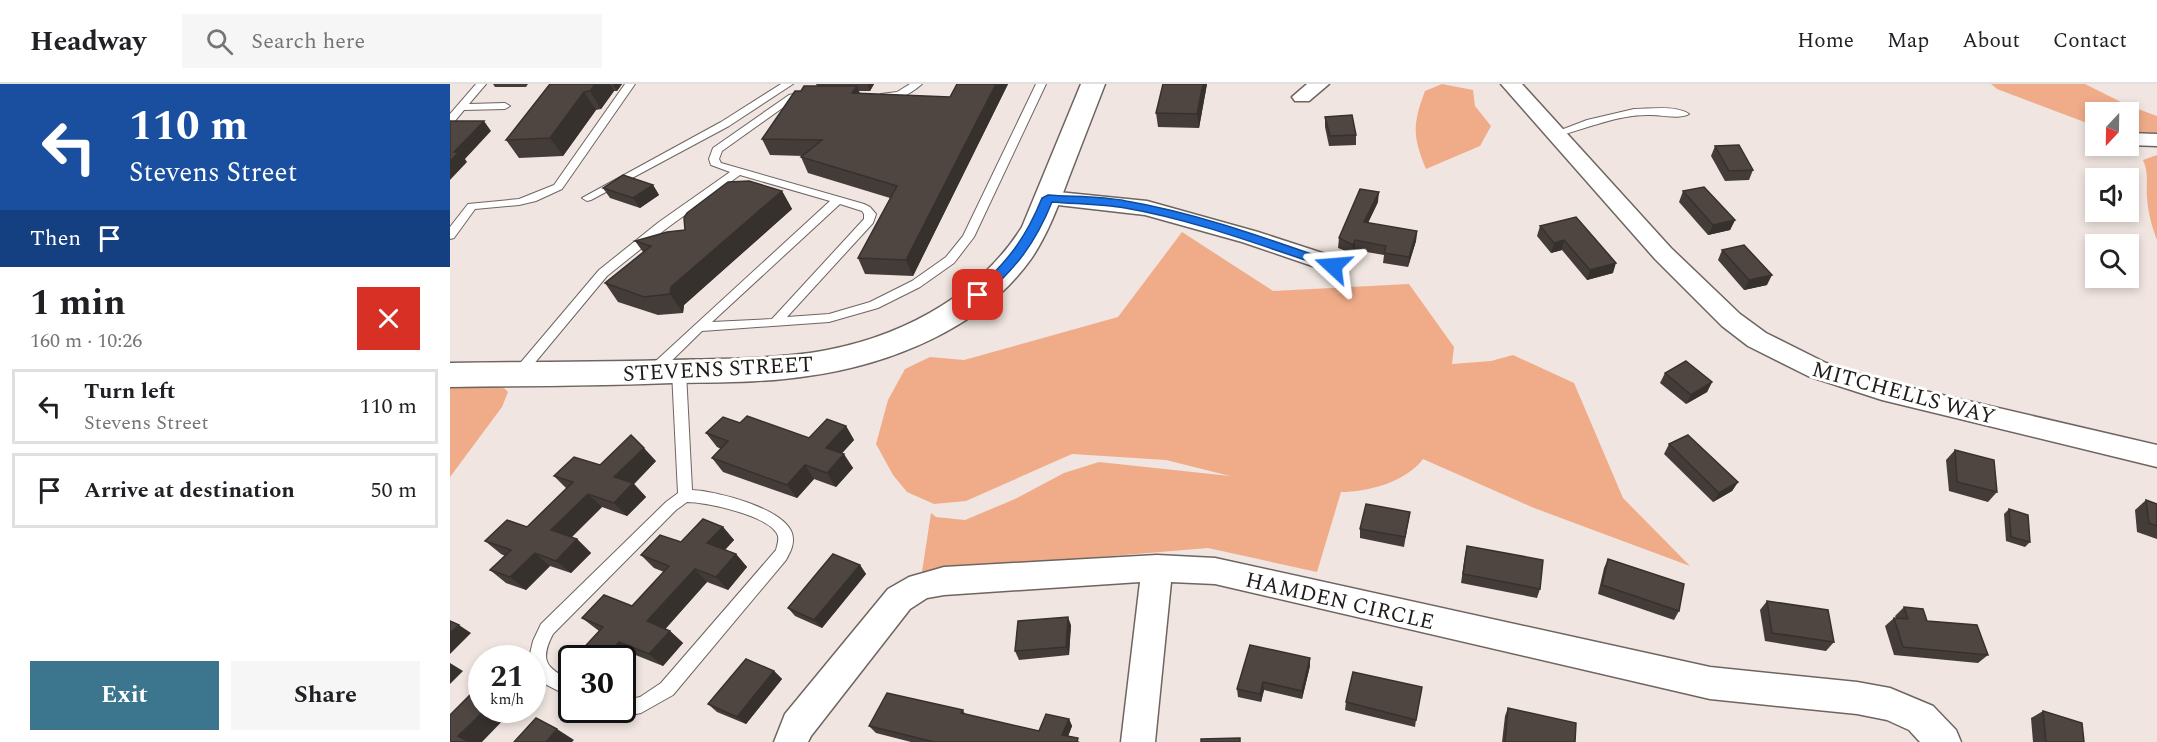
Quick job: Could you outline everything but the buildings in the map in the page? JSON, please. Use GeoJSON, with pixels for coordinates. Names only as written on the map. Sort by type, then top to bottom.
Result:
{"type":"FeatureCollection","features":[{"type":"Feature","properties":{"kind":"street","name":"STEVENS STREET"},"geometry":{"type":"LineString","coordinates":[[450,375],[769,369],[853,356],[910,336],[961,308],[1006,271],[1031,237],[1093,84]]}},
{"type":"Feature","properties":{"kind":"street"},"geometry":{"type":"LineString","coordinates":[[1302,97],[1319,84]]}},
{"type":"Feature","properties":{"kind":"street","name":"MITCHELLS WAY"},"geometry":{"type":"LineString","coordinates":[[1511,84],[1558,133],[1598,182],[1704,294],[1732,321],[1791,358],[1824,372],[1934,403],[2157,456]]}},
{"type":"Feature","properties":{"kind":"street"},"geometry":{"type":"LineString","coordinates":[[2139,139],[2157,140]]}},
{"type":"Feature","properties":{"kind":"street"},"geometry":{"type":"LineString","coordinates":[[1048,198],[1147,208],[1250,237],[1333,266]]}},
{"type":"Feature","properties":{"kind":"street"},"geometry":{"type":"LineString","coordinates":[[1138,742],[1157,568]]}},
{"type":"Feature","properties":{"kind":"street","name":"HAMDEN CIRCLE"},"geometry":{"type":"LineString","coordinates":[[791,742],[797,726],[899,599],[909,591],[923,585],[944,581],[1157,568],[1215,571],[1710,683],[1857,698],[1890,704],[1921,718],[1944,742]]}},
{"type":"Feature","properties":{"kind":"lane"},"geometry":{"type":"LineString","coordinates":[[450,120],[482,84]]}},
{"type":"Feature","properties":{"kind":"lane"},"geometry":{"type":"LineString","coordinates":[[450,235],[472,206],[519,202],[532,199],[558,187],[630,84]]}},
{"type":"Feature","properties":{"kind":"lane"},"geometry":{"type":"LineString","coordinates":[[587,198],[716,130],[788,84]]}},
{"type":"Feature","properties":{"kind":"lane"},"geometry":{"type":"LineString","coordinates":[[867,97],[900,95],[917,84]]}},
{"type":"Feature","properties":{"kind":"lane"},"geometry":{"type":"LineString","coordinates":[[699,327],[829,318],[874,305],[916,284],[950,260],[968,237],[1041,84]]}},
{"type":"Feature","properties":{"kind":"lane"},"geometry":{"type":"LineString","coordinates":[[775,323],[869,220],[870,214],[867,209],[716,165],[714,159],[717,150],[792,97],[801,94],[820,95]]}},
{"type":"Feature","properties":{"kind":"lane"},"geometry":{"type":"LineString","coordinates":[[461,107],[505,106]]}},
{"type":"Feature","properties":{"kind":"lane"},"geometry":{"type":"LineString","coordinates":[[1558,133],[1629,111],[1684,114]]}},
{"type":"Feature","properties":{"kind":"lane"},"geometry":{"type":"LineString","coordinates":[[518,374],[603,273],[663,225],[739,171]]}},
{"type":"Feature","properties":{"kind":"lane"},"geometry":{"type":"LineString","coordinates":[[685,496],[665,372],[699,327],[838,200]]}},
{"type":"Feature","properties":{"kind":"lane"},"geometry":{"type":"LineString","coordinates":[[558,681],[542,671],[536,660],[536,651],[544,634],[671,506],[685,496],[704,496],[759,515],[780,527],[784,533],[786,547],[667,689],[654,699],[636,706]]}},
{"type":"Feature","properties":{"kind":"shaded area"},"geometry":{"type":"Polygon","coordinates":[[[1442,84],[1473,90],[1475,106],[1491,126],[1480,146],[1426,169],[1417,139],[1416,122],[1425,91],[1442,84]]]}},
{"type":"Feature","properties":{"kind":"shaded area"},"geometry":{"type":"Polygon","coordinates":[[[1991,84],[2085,84],[2121,102],[2085,102],[2085,122],[1997,89],[1991,84]]]}},
{"type":"Feature","properties":{"kind":"shaded area"},"geometry":{"type":"Polygon","coordinates":[[[2139,109],[2157,116],[2157,134],[2139,136],[2139,109]]]}},
{"type":"Feature","properties":{"kind":"shaded area"},"geometry":{"type":"Polygon","coordinates":[[[2157,155],[2157,240],[2148,209],[2147,174],[2143,160],[2157,155]]]}},
{"type":"Feature","properties":{"kind":"shaded area"},"geometry":{"type":"Polygon","coordinates":[[[1182,232],[1273,291],[1409,284],[1454,347],[1452,364],[1491,361],[1513,355],[1574,383],[1623,498],[1690,566],[1534,508],[1423,459],[1416,467],[1397,480],[1374,488],[1341,492],[1317,572],[1208,548],[922,572],[931,513],[936,517],[965,520],[1015,499],[1064,473],[1099,462],[1230,476],[1166,460],[1072,454],[966,501],[934,504],[907,492],[893,475],[876,444],[888,400],[905,369],[930,357],[964,360],[1118,317],[1182,232]]]}},
{"type":"Feature","properties":{"kind":"shaded area"},"geometry":{"type":"Polygon","coordinates":[[[497,387],[504,388],[508,392],[502,407],[450,477],[450,388],[497,387]]]}},
{"type":"Feature","properties":{"kind":"route"},"geometry":{"type":"LineString","coordinates":[[978,295],[1006,271],[1025,246],[1048,198],[1147,208],[1250,237],[1333,266]]}}]}
